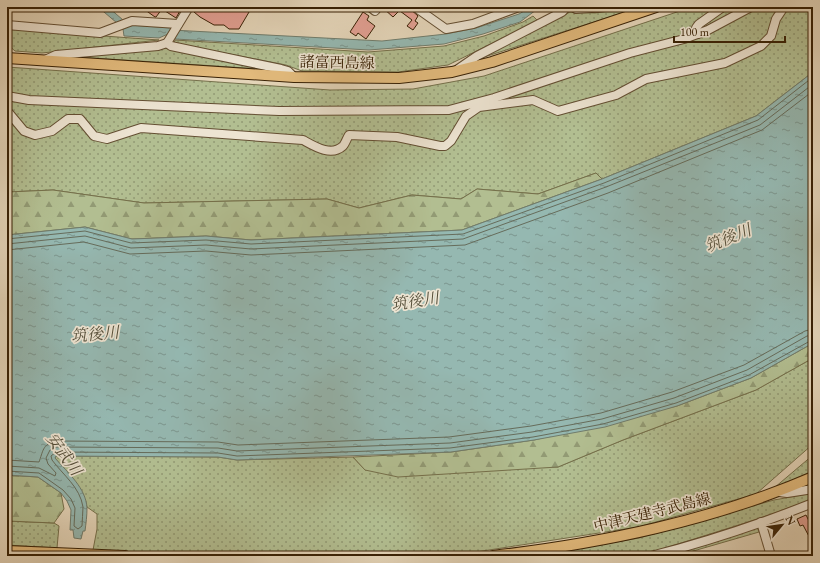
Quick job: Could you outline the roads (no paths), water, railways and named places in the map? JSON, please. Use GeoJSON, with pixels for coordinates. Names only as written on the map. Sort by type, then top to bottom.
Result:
{"type":"FeatureCollection","features":[{"type":"Feature","properties":{"kind":"main road","name":"諸富西島線"},"geometry":{"type":"LineString","coordinates":[[8,57],[44,61],[294,77],[399,78],[452,72],[498,60],[656,7]]}},
{"type":"Feature","properties":{"kind":"main road","name":"中津天建寺武島線"},"geometry":{"type":"LineString","coordinates":[[493,556],[551,549],[637,534],[702,517],[779,492],[813,477]]}},
{"type":"Feature","properties":{"kind":"main road"},"geometry":{"type":"LineString","coordinates":[[7,551],[125,556]]}},
{"type":"Feature","properties":{"kind":"street"},"geometry":{"type":"LineString","coordinates":[[44,61],[56,55],[158,46],[172,33],[189,7]]}},
{"type":"Feature","properties":{"kind":"street"},"geometry":{"type":"LineString","coordinates":[[370,7],[375,10],[378,7]]}},
{"type":"Feature","properties":{"kind":"street"},"geometry":{"type":"LineString","coordinates":[[415,7],[446,29],[473,24],[519,7]]}},
{"type":"Feature","properties":{"kind":"street"},"geometry":{"type":"LineString","coordinates":[[452,72],[477,56],[562,12],[567,7]]}},
{"type":"Feature","properties":{"kind":"street"},"geometry":{"type":"LineString","coordinates":[[573,7],[576,9],[607,7]]}},
{"type":"Feature","properties":{"kind":"street"},"geometry":{"type":"LineString","coordinates":[[698,34],[696,28],[699,24],[723,7]]}},
{"type":"Feature","properties":{"kind":"street"},"geometry":{"type":"LineString","coordinates":[[7,96],[29,100],[279,111],[449,110],[494,98],[630,53],[684,39],[708,30],[751,7]]}},
{"type":"Feature","properties":{"kind":"street"},"geometry":{"type":"LineString","coordinates":[[7,113],[9,113],[24,131],[36,135],[52,131],[68,119],[80,119],[94,136],[107,139],[141,128],[303,140],[323,150],[336,150],[343,146],[349,135],[397,137],[445,146],[451,141],[466,116],[479,107],[533,100],[558,111],[616,95],[646,79],[725,64],[761,46],[771,36],[776,19],[784,7]]}},
{"type":"Feature","properties":{"kind":"street"},"geometry":{"type":"LineString","coordinates":[[7,25],[100,33],[132,21],[172,33]]}},
{"type":"Feature","properties":{"kind":"street"},"geometry":{"type":"LineString","coordinates":[[172,33],[171,46],[281,69],[288,71],[294,77]]}},
{"type":"Feature","properties":{"kind":"street"},"geometry":{"type":"LineString","coordinates":[[779,492],[787,493],[813,489]]}},
{"type":"Feature","properties":{"kind":"street"},"geometry":{"type":"LineString","coordinates":[[651,556],[682,548],[813,503]]}},
{"type":"Feature","properties":{"kind":"street"},"geometry":{"type":"LineString","coordinates":[[761,522],[771,556]]}},
{"type":"Feature","properties":{"kind":"water"},"geometry":{"type":"Polygon","coordinates":[[[98,7],[108,7],[123,20],[117,23],[98,7]]]}},
{"type":"Feature","properties":{"kind":"water"},"geometry":{"type":"Polygon","coordinates":[[[531,7],[540,7],[520,22],[483,34],[444,44],[369,50],[175,39],[174,35],[168,34],[159,38],[124,36],[123,29],[131,25],[171,28],[171,30],[382,41],[446,34],[476,28],[519,14],[531,7]]]}},
{"type":"Feature","properties":{"kind":"water"},"geometry":{"type":"Polygon","coordinates":[[[813,72],[813,343],[751,378],[677,406],[605,427],[534,440],[451,452],[237,460],[218,457],[56,456],[55,458],[80,487],[86,501],[87,511],[85,531],[83,531],[81,539],[74,538],[73,530],[70,530],[71,510],[61,493],[38,477],[7,475],[7,235],[85,227],[132,239],[206,236],[251,240],[462,230],[602,179],[756,116],[813,72]]]}},
{"type":"Feature","properties":{"kind":"waterway"},"geometry":{"type":"LineString","coordinates":[[491,7],[495,12]]}},
{"type":"Feature","properties":{"kind":"water label","name":"筑後川"},"geometry":{"type":"Point","coordinates":[728,238]}},
{"type":"Feature","properties":{"kind":"water label","name":"筑後川"},"geometry":{"type":"Point","coordinates":[415,301]}},
{"type":"Feature","properties":{"kind":"water label","name":"筑後川"},"geometry":{"type":"Point","coordinates":[95,334]}},
{"type":"Feature","properties":{"kind":"water label","name":"安武川"},"geometry":{"type":"Point","coordinates":[64,454]}}]}
